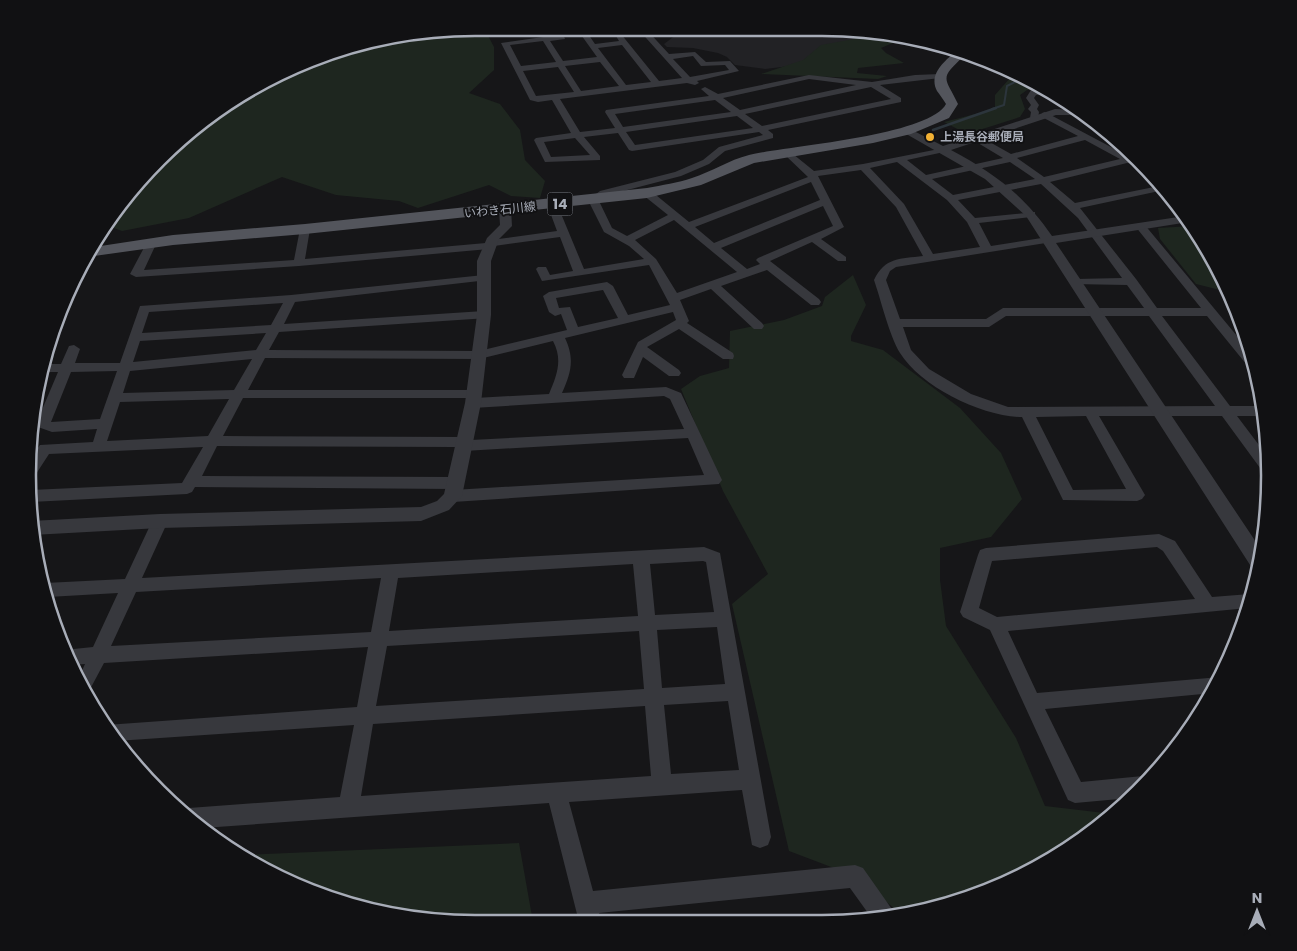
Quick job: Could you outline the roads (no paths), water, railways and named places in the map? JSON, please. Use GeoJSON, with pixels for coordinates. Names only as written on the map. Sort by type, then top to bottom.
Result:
{"type":"FeatureCollection","features":[{"type":"Feature","properties":{"kind":"main road"},"geometry":{"type":"LineString","coordinates":[[940,76],[946,65],[956,58]]}},
{"type":"Feature","properties":{"kind":"main road","name":"いわき石川線"},"geometry":{"type":"LineString","coordinates":[[98,252],[152,242],[306,229],[647,193],[696,182],[751,159],[853,143],[906,131],[944,115],[951,108],[950,100],[941,85],[940,76]]}},
{"type":"Feature","properties":{"kind":"street"},"geometry":{"type":"LineString","coordinates":[[561,36],[505,43],[533,98],[555,97],[688,80],[735,71],[727,63],[704,64],[695,54],[667,57]]}},
{"type":"Feature","properties":{"kind":"street"},"geometry":{"type":"LineString","coordinates":[[586,36],[624,88]]}},
{"type":"Feature","properties":{"kind":"street"},"geometry":{"type":"LineString","coordinates":[[618,36],[657,84]]}},
{"type":"Feature","properties":{"kind":"street"},"geometry":{"type":"LineString","coordinates":[[629,375],[642,344],[683,322],[675,302],[646,252],[629,239],[608,230],[593,200],[604,193],[678,174],[706,162],[728,146],[770,136],[718,97],[688,80],[648,36]]}},
{"type":"Feature","properties":{"kind":"street"},"geometry":{"type":"LineString","coordinates":[[545,39],[579,94]]}},
{"type":"Feature","properties":{"kind":"street"},"geometry":{"type":"LineString","coordinates":[[593,46],[624,43]]}},
{"type":"Feature","properties":{"kind":"street"},"geometry":{"type":"LineString","coordinates":[[519,69],[603,59]]}},
{"type":"Feature","properties":{"kind":"street"},"geometry":{"type":"LineString","coordinates":[[555,97],[577,135],[597,158],[548,160],[539,140],[577,135],[620,129],[739,112],[818,106],[898,100],[872,84],[809,77],[718,97],[609,112],[620,129],[632,148],[761,129],[818,106],[872,84],[901,78],[940,76]]}},
{"type":"Feature","properties":{"kind":"street"},"geometry":{"type":"LineString","coordinates":[[1034,118],[1035,112],[1032,109],[1034,105],[1030,98],[1035,92]]}},
{"type":"Feature","properties":{"kind":"street"},"geometry":{"type":"LineString","coordinates":[[688,226],[813,176],[941,150],[1034,118],[1068,111]]}},
{"type":"Feature","properties":{"kind":"street"},"geometry":{"type":"LineString","coordinates":[[1045,115],[1125,158]]}},
{"type":"Feature","properties":{"kind":"street"},"geometry":{"type":"LineString","coordinates":[[906,131],[973,167],[1006,189],[1031,214],[1159,412],[1254,552]]}},
{"type":"Feature","properties":{"kind":"street"},"geometry":{"type":"LineString","coordinates":[[926,178],[1012,158],[1086,137]]}},
{"type":"Feature","properties":{"kind":"street"},"geometry":{"type":"LineString","coordinates":[[976,138],[1046,180],[1073,206],[1132,281],[1260,458]]}},
{"type":"Feature","properties":{"kind":"street"},"geometry":{"type":"LineString","coordinates":[[788,153],[813,176],[838,226],[762,260],[815,302]]}},
{"type":"Feature","properties":{"kind":"street"},"geometry":{"type":"LineString","coordinates":[[899,159],[951,198],[972,221],[987,249]]}},
{"type":"Feature","properties":{"kind":"street"},"geometry":{"type":"LineString","coordinates":[[951,198],[1006,189],[1129,163]]}},
{"type":"Feature","properties":{"kind":"street"},"geometry":{"type":"LineString","coordinates":[[863,167],[900,206],[930,258]]}},
{"type":"Feature","properties":{"kind":"street"},"geometry":{"type":"LineString","coordinates":[[1073,206],[1155,189]]}},
{"type":"Feature","properties":{"kind":"street"},"geometry":{"type":"LineString","coordinates":[[647,193],[745,273]]}},
{"type":"Feature","properties":{"kind":"street"},"geometry":{"type":"LineString","coordinates":[[713,247],[826,201]]}},
{"type":"Feature","properties":{"kind":"street"},"geometry":{"type":"LineString","coordinates":[[552,204],[580,273]]}},
{"type":"Feature","properties":{"kind":"street"},"geometry":{"type":"LineString","coordinates":[[39,528],[420,514],[436,510],[449,501],[454,489],[474,398],[484,315],[484,262],[490,245],[506,226],[505,209]]}},
{"type":"Feature","properties":{"kind":"street"},"geometry":{"type":"LineString","coordinates":[[972,221],[1031,214]]}},
{"type":"Feature","properties":{"kind":"street"},"geometry":{"type":"LineString","coordinates":[[629,239],[675,216]]}},
{"type":"Feature","properties":{"kind":"street"},"geometry":{"type":"LineString","coordinates":[[1179,220],[893,264],[885,268],[880,280],[905,351],[922,370],[983,405],[1008,412],[1256,411]]}},
{"type":"Feature","properties":{"kind":"street"},"geometry":{"type":"LineString","coordinates":[[1140,226],[1243,352]]}},
{"type":"Feature","properties":{"kind":"street"},"geometry":{"type":"LineString","coordinates":[[299,263],[306,229]]}},
{"type":"Feature","properties":{"kind":"street"},"geometry":{"type":"LineString","coordinates":[[152,242],[136,274],[299,263],[490,245],[564,232]]}},
{"type":"Feature","properties":{"kind":"street"},"geometry":{"type":"LineString","coordinates":[[813,238],[842,259]]}},
{"type":"Feature","properties":{"kind":"street"},"geometry":{"type":"LineString","coordinates":[[542,269],[546,279],[652,261]]}},
{"type":"Feature","properties":{"kind":"street"},"geometry":{"type":"LineString","coordinates":[[50,368],[125,367],[261,354],[479,355],[625,320],[675,302],[712,284],[769,265]]}},
{"type":"Feature","properties":{"kind":"street"},"geometry":{"type":"LineString","coordinates":[[98,446],[144,309],[291,299],[484,278]]}},
{"type":"Feature","properties":{"kind":"street"},"geometry":{"type":"LineString","coordinates":[[1076,282],[1132,281]]}},
{"type":"Feature","properties":{"kind":"street"},"geometry":{"type":"LineString","coordinates":[[712,284],[758,326]]}},
{"type":"Feature","properties":{"kind":"street"},"geometry":{"type":"LineString","coordinates":[[574,333],[566,310],[555,312],[549,296],[607,286],[625,320]]}},
{"type":"Feature","properties":{"kind":"street"},"geometry":{"type":"LineString","coordinates":[[37,496],[187,488],[291,299]]}},
{"type":"Feature","properties":{"kind":"street"},"geometry":{"type":"LineString","coordinates":[[896,323],[989,323],[1002,312],[1210,312]]}},
{"type":"Feature","properties":{"kind":"street"},"geometry":{"type":"LineString","coordinates":[[135,337],[484,315]]}},
{"type":"Feature","properties":{"kind":"street"},"geometry":{"type":"LineString","coordinates":[[680,324],[728,356]]}},
{"type":"Feature","properties":{"kind":"street"},"geometry":{"type":"LineString","coordinates":[[554,397],[566,368],[566,353],[558,337]]}},
{"type":"Feature","properties":{"kind":"street"},"geometry":{"type":"LineString","coordinates":[[640,348],[674,373]]}},
{"type":"Feature","properties":{"kind":"street"},"geometry":{"type":"LineString","coordinates":[[74,349],[43,424],[52,427],[106,423]]}},
{"type":"Feature","properties":{"kind":"street"},"geometry":{"type":"LineString","coordinates":[[114,398],[239,394],[474,398],[672,392],[676,396],[714,480],[454,489],[191,481]]}},
{"type":"Feature","properties":{"kind":"street"},"geometry":{"type":"LineString","coordinates":[[1027,412],[1068,496],[1137,495],[1090,412]]}},
{"type":"Feature","properties":{"kind":"street"},"geometry":{"type":"LineString","coordinates":[[36,462],[45,449],[98,446],[213,441],[464,444],[693,433]]}},
{"type":"Feature","properties":{"kind":"street"},"geometry":{"type":"LineString","coordinates":[[87,680],[160,522]]}},
{"type":"Feature","properties":{"kind":"street"},"geometry":{"type":"LineString","coordinates":[[1208,605],[1169,546],[1159,540],[986,555],[969,612],[996,625],[1208,605],[1242,602]]}},
{"type":"Feature","properties":{"kind":"street"},"geometry":{"type":"LineString","coordinates":[[51,590],[704,554],[714,558],[722,618],[760,837]]}},
{"type":"Feature","properties":{"kind":"street"},"geometry":{"type":"LineString","coordinates":[[641,558],[662,785]]}},
{"type":"Feature","properties":{"kind":"street"},"geometry":{"type":"LineString","coordinates":[[350,807],[391,571]]}},
{"type":"Feature","properties":{"kind":"street"},"geometry":{"type":"LineString","coordinates":[[76,656],[722,618]]}},
{"type":"Feature","properties":{"kind":"street"},"geometry":{"type":"LineString","coordinates":[[996,625],[1076,792],[1131,787]]}},
{"type":"Feature","properties":{"kind":"street"},"geometry":{"type":"LineString","coordinates":[[1032,702],[1207,685]]}},
{"type":"Feature","properties":{"kind":"street"},"geometry":{"type":"LineString","coordinates":[[119,732],[735,692]]}},
{"type":"Feature","properties":{"kind":"street"},"geometry":{"type":"LineString","coordinates":[[200,817],[750,779]]}},
{"type":"Feature","properties":{"kind":"street"},"geometry":{"type":"LineString","coordinates":[[556,792],[587,912],[855,876],[881,911]]}},
{"type":"Feature","properties":{"kind":"waterway"},"geometry":{"type":"LineString","coordinates":[[992,109],[1004,105],[1007,86],[1015,82]]}},
{"type":"Feature","properties":{"kind":"waterway"},"geometry":{"type":"LineString","coordinates":[[933,130],[996,108]]}},
{"type":"Feature","properties":{"kind":"place","name":"上湯長谷郵便局"},"geometry":{"type":"Point","coordinates":[930,137]}}]}
